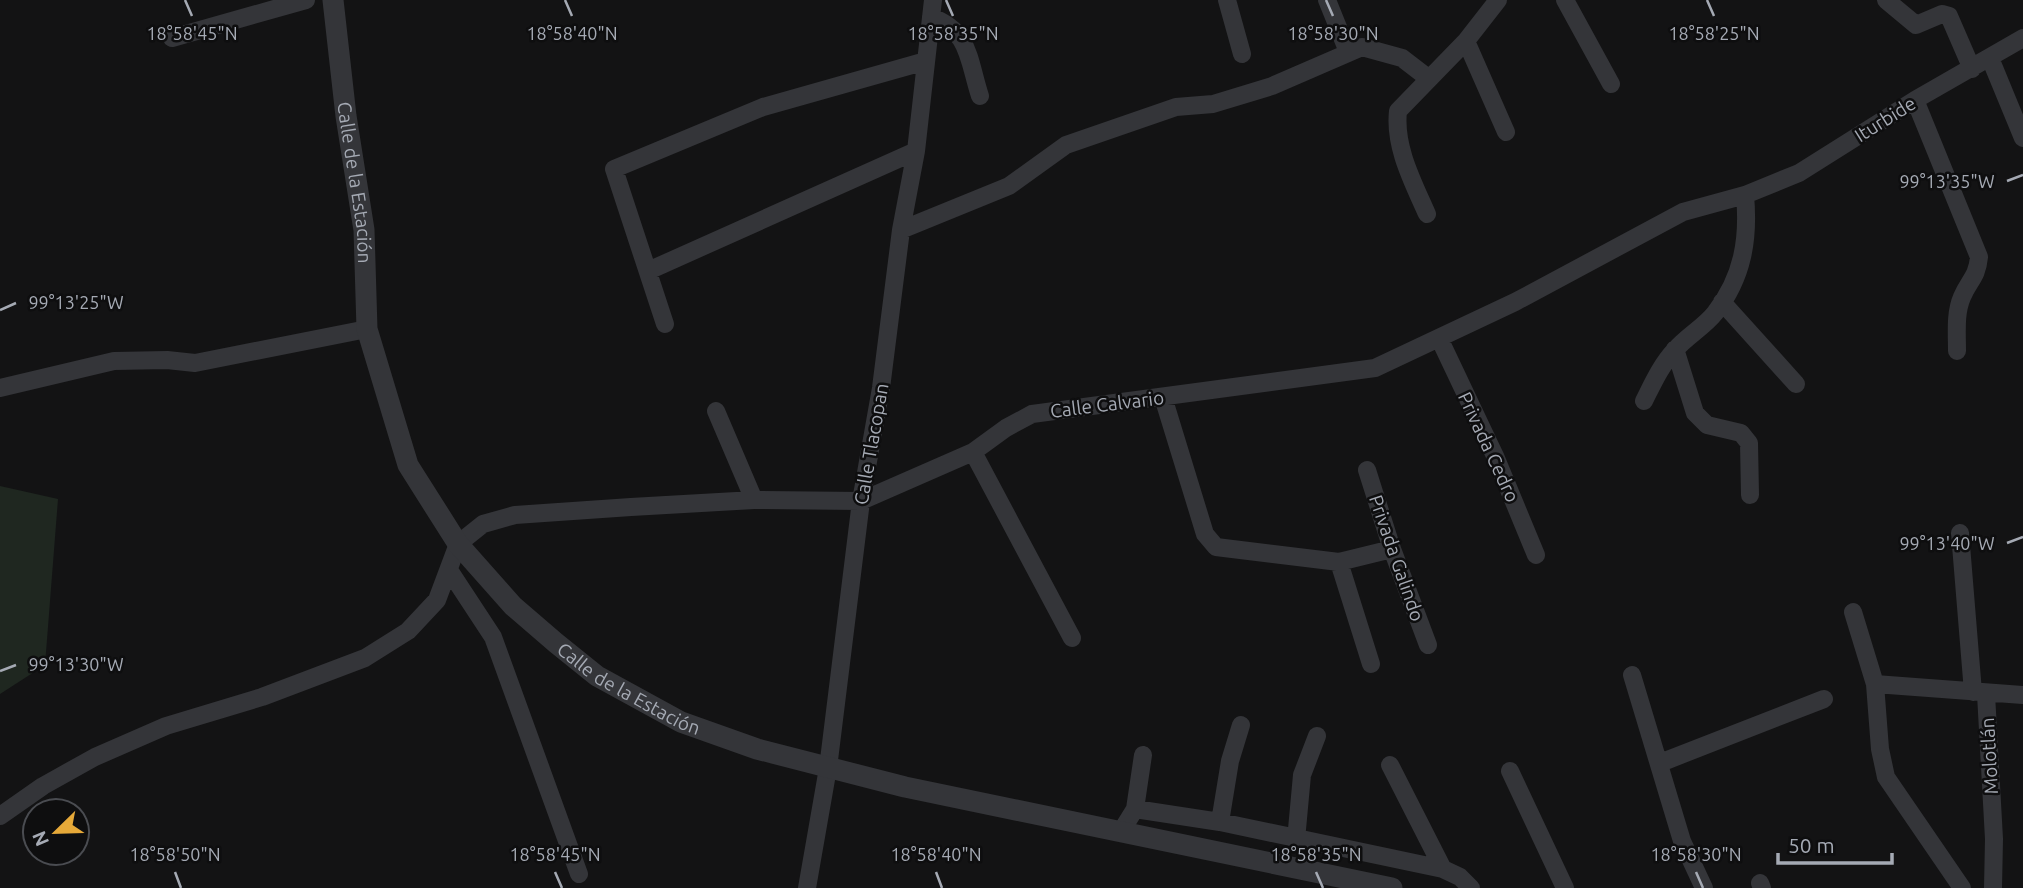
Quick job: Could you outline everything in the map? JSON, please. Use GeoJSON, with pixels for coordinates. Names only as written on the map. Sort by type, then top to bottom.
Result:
{"type":"FeatureCollection","features":[{"type":"Feature","properties":{"kind":"street"},"geometry":{"type":"LineString","coordinates":[[172,38],[306,0]]}},
{"type":"Feature","properties":{"kind":"street","name":"Calle de la Estación"},"geometry":{"type":"LineString","coordinates":[[333,0],[346,116],[364,230],[368,329],[408,465],[425,496],[458,544],[513,606],[597,676],[681,722],[757,749],[905,787],[1392,888]]}},
{"type":"Feature","properties":{"kind":"street"},"geometry":{"type":"LineString","coordinates":[[1227,0],[1242,54]]}},
{"type":"Feature","properties":{"kind":"street"},"geometry":{"type":"LineString","coordinates":[[1327,0],[1348,52]]}},
{"type":"Feature","properties":{"kind":"street"},"geometry":{"type":"LineString","coordinates":[[1427,214],[1406,168],[1396,125],[1398,111],[1466,41],[1498,0]]}},
{"type":"Feature","properties":{"kind":"street"},"geometry":{"type":"LineString","coordinates":[[1565,0],[1611,83]]}},
{"type":"Feature","properties":{"kind":"street"},"geometry":{"type":"LineString","coordinates":[[1886,0],[1916,25],[1942,14],[1949,16],[1972,69]]}},
{"type":"Feature","properties":{"kind":"street"},"geometry":{"type":"LineString","coordinates":[[932,8],[960,33],[980,96]]}},
{"type":"Feature","properties":{"kind":"street","name":"Calle Tlacopan"},"geometry":{"type":"LineString","coordinates":[[807,888],[828,768],[861,501],[881,388],[901,230],[915,151],[932,8]]}},
{"type":"Feature","properties":{"kind":"street","name":"Iturbide"},"geometry":{"type":"LineString","coordinates":[[1745,195],[1799,173],[1915,100],[2023,38]]}},
{"type":"Feature","properties":{"kind":"street"},"geometry":{"type":"LineString","coordinates":[[1466,41],[1506,132]]}},
{"type":"Feature","properties":{"kind":"street"},"geometry":{"type":"LineString","coordinates":[[901,230],[1009,186],[1066,145],[1176,107],[1213,104],[1272,86],[1363,47],[1386,51],[1402,58],[1428,78]]}},
{"type":"Feature","properties":{"kind":"street"},"geometry":{"type":"LineString","coordinates":[[1990,58],[2023,138]]}},
{"type":"Feature","properties":{"kind":"street"},"geometry":{"type":"LineString","coordinates":[[665,324],[614,169],[763,107],[926,61]]}},
{"type":"Feature","properties":{"kind":"street"},"geometry":{"type":"LineString","coordinates":[[1915,100],[1979,257],[1978,275],[1963,294],[1958,309],[1957,351]]}},
{"type":"Feature","properties":{"kind":"street"},"geometry":{"type":"LineString","coordinates":[[648,271],[915,151]]}},
{"type":"Feature","properties":{"kind":"street"},"geometry":{"type":"LineString","coordinates":[[1644,401],[1662,366],[1675,349],[1714,314],[1723,302],[1742,265],[1746,249],[1745,195]]}},
{"type":"Feature","properties":{"kind":"street","name":"Calle Calvario"},"geometry":{"type":"LineString","coordinates":[[458,544],[483,524],[514,515],[754,500],[861,501],[974,452],[1006,428],[1032,414],[1375,368],[1440,340],[1683,212],[1745,195]]}},
{"type":"Feature","properties":{"kind":"street"},"geometry":{"type":"LineString","coordinates":[[1723,302],[1796,384]]}},
{"type":"Feature","properties":{"kind":"street"},"geometry":{"type":"LineString","coordinates":[[0,388],[114,361],[167,360],[195,363],[368,329]]}},
{"type":"Feature","properties":{"kind":"street","name":"Privada Cedro"},"geometry":{"type":"LineString","coordinates":[[1440,340],[1495,456],[1535,555]]}},
{"type":"Feature","properties":{"kind":"street"},"geometry":{"type":"LineString","coordinates":[[1675,349],[1695,413],[1707,425],[1741,433],[1749,443],[1750,495]]}},
{"type":"Feature","properties":{"kind":"street"},"geometry":{"type":"LineString","coordinates":[[1163,397],[1210,542],[1225,550],[1339,562],[1392,549]]}},
{"type":"Feature","properties":{"kind":"street"},"geometry":{"type":"LineString","coordinates":[[716,411],[754,500]]}},
{"type":"Feature","properties":{"kind":"street"},"geometry":{"type":"LineString","coordinates":[[974,452],[1072,638]]}},
{"type":"Feature","properties":{"kind":"street","name":"Privada Galindo"},"geometry":{"type":"LineString","coordinates":[[1367,470],[1392,549],[1428,645]]}},
{"type":"Feature","properties":{"kind":"street"},"geometry":{"type":"LineString","coordinates":[[1960,533],[1979,693],[2023,695]]}},
{"type":"Feature","properties":{"kind":"street"},"geometry":{"type":"LineString","coordinates":[[0,816],[43,786],[95,757],[166,726],[262,697],[365,658],[408,631],[437,600],[458,544]]}},
{"type":"Feature","properties":{"kind":"street"},"geometry":{"type":"LineString","coordinates":[[1339,562],[1371,664]]}},
{"type":"Feature","properties":{"kind":"street"},"geometry":{"type":"LineString","coordinates":[[449,570],[493,637],[579,874]]}},
{"type":"Feature","properties":{"kind":"street"},"geometry":{"type":"LineString","coordinates":[[1853,612],[1875,684],[1880,749],[1886,777],[1962,888]]}},
{"type":"Feature","properties":{"kind":"street"},"geometry":{"type":"LineString","coordinates":[[1632,675],[1682,841],[1704,888]]}},
{"type":"Feature","properties":{"kind":"street","name":"Molotlán"},"geometry":{"type":"LineString","coordinates":[[1875,684],[1979,693],[1994,839],[1993,888]]}},
{"type":"Feature","properties":{"kind":"street"},"geometry":{"type":"LineString","coordinates":[[1660,763],[1824,699]]}},
{"type":"Feature","properties":{"kind":"street"},"geometry":{"type":"LineString","coordinates":[[1220,822],[1230,761],[1241,725]]}},
{"type":"Feature","properties":{"kind":"street"},"geometry":{"type":"LineString","coordinates":[[1296,840],[1302,775],[1317,736]]}},
{"type":"Feature","properties":{"kind":"street"},"geometry":{"type":"LineString","coordinates":[[1122,830],[1135,808],[1143,755]]}},
{"type":"Feature","properties":{"kind":"street"},"geometry":{"type":"LineString","coordinates":[[1390,765],[1443,869]]}},
{"type":"Feature","properties":{"kind":"street"},"geometry":{"type":"LineString","coordinates":[[1510,771],[1565,888]]}},
{"type":"Feature","properties":{"kind":"street"},"geometry":{"type":"LineString","coordinates":[[1135,808],[1220,822],[1443,869],[1460,877],[1471,888]]}},
{"type":"Feature","properties":{"kind":"shaded area"},"geometry":{"type":"Polygon","coordinates":[[[0,486],[58,499],[45,665],[0,694],[0,486]]]}}]}
